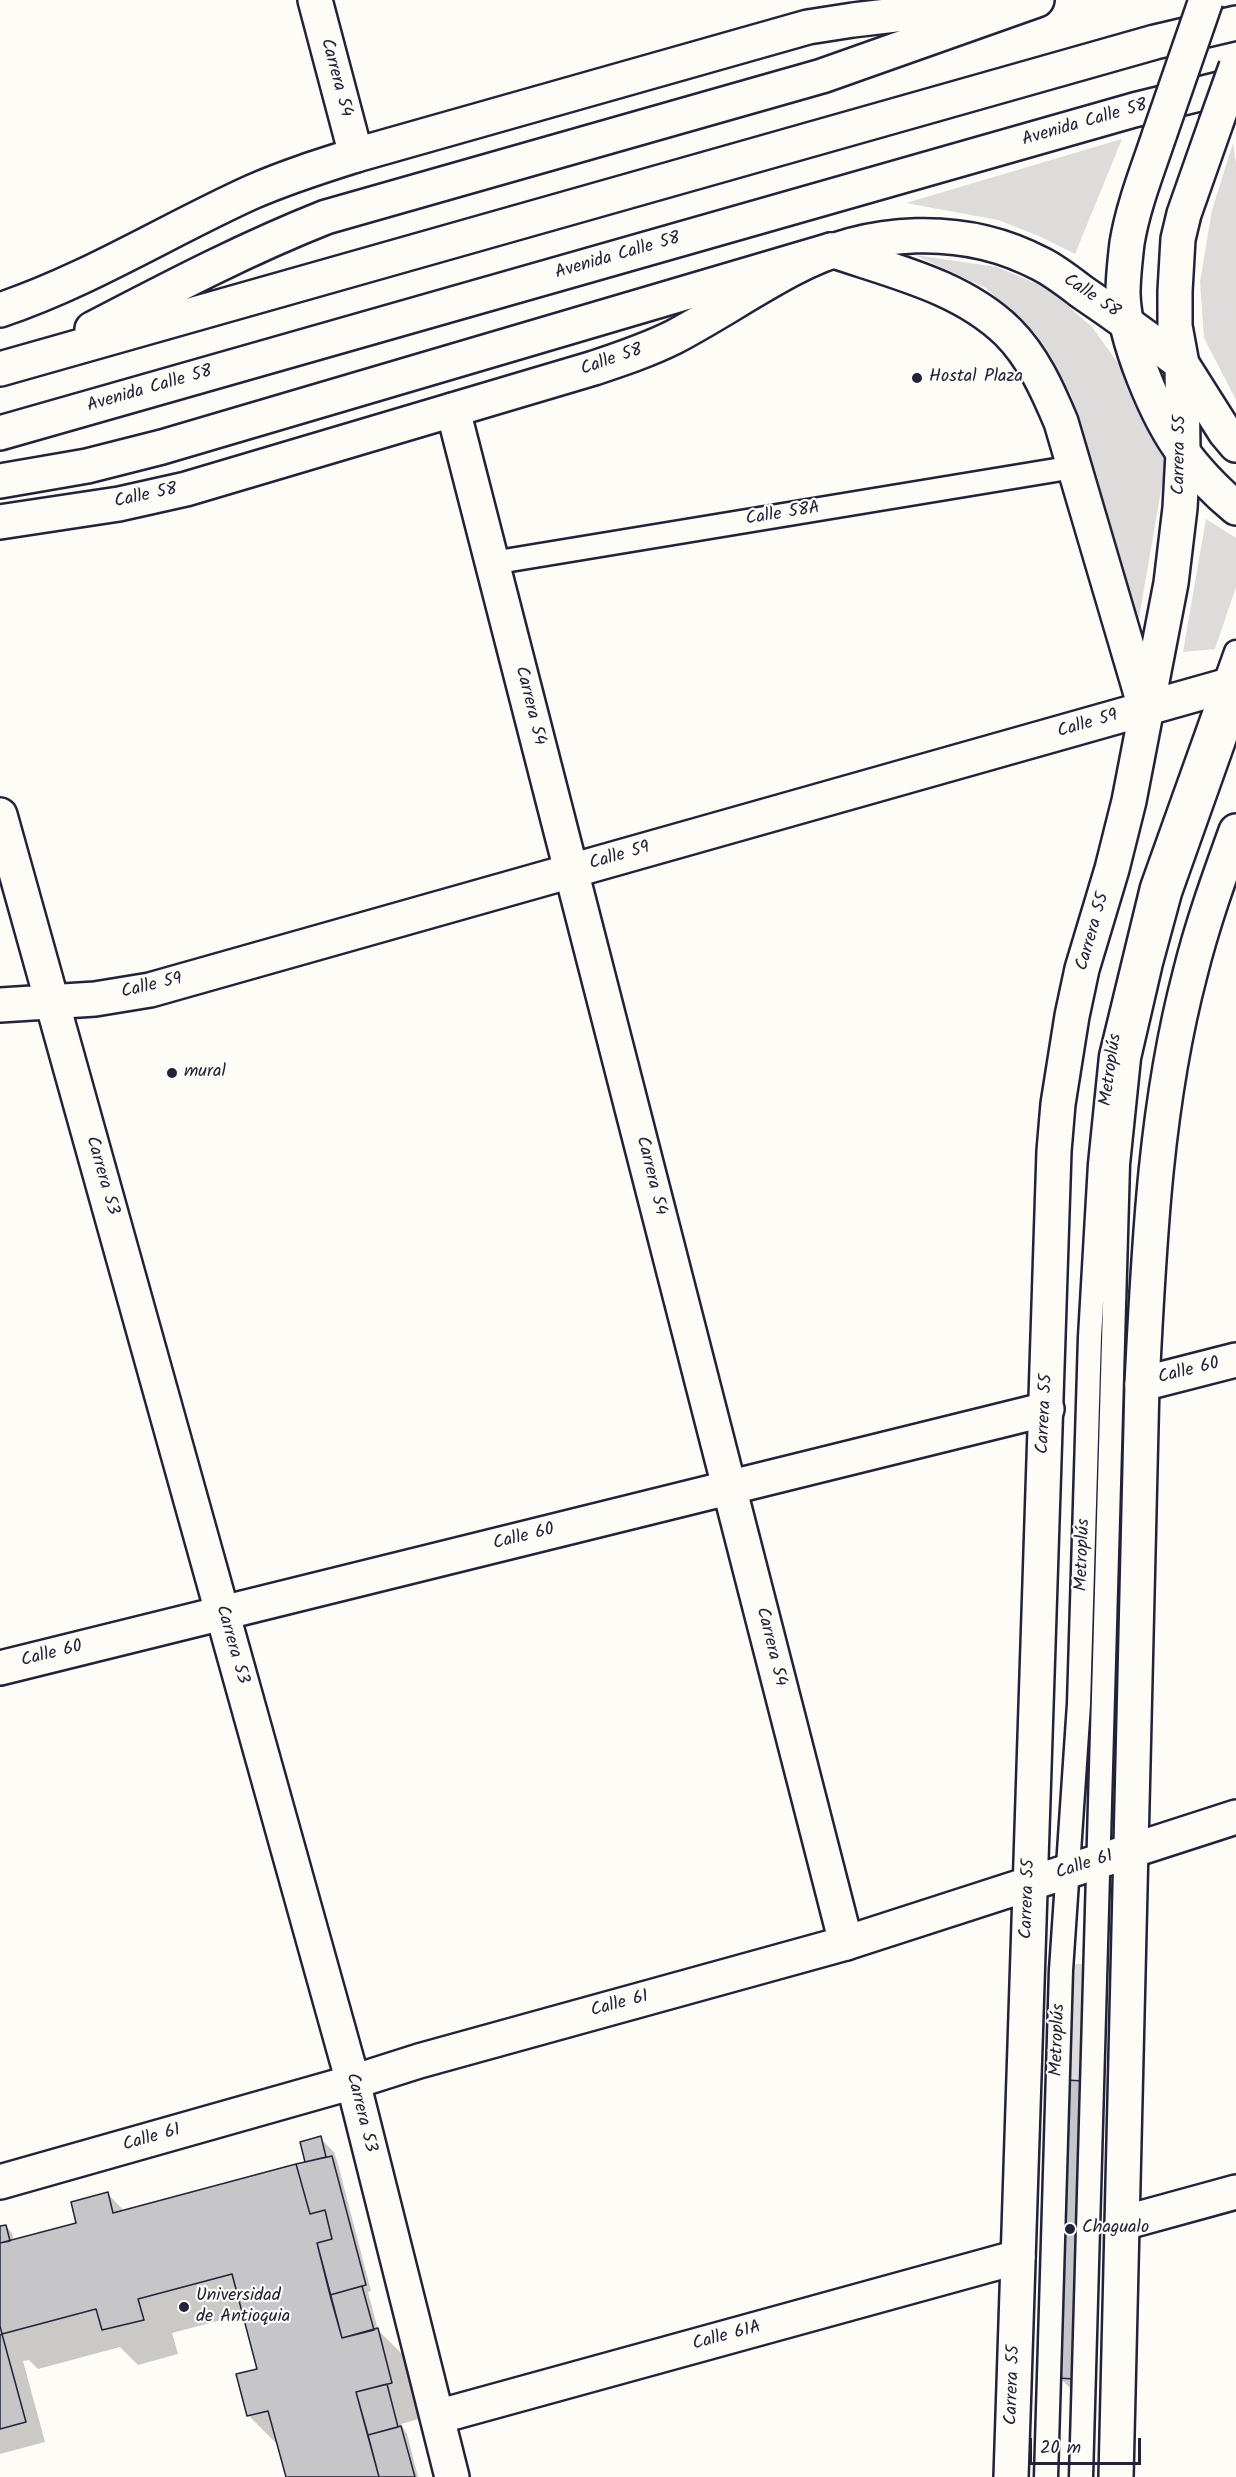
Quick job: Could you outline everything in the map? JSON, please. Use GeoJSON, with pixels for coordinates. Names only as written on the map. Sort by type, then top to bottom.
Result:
{"type":"FeatureCollection","features":[{"type":"Feature","properties":{"kind":"main road","name":"Carrera 54"},"geometry":{"type":"LineString","coordinates":[[315,0],[356,155]]}},
{"type":"Feature","properties":{"kind":"main road"},"geometry":{"type":"LineString","coordinates":[[0,310],[70,283],[252,192],[296,174],[356,155],[808,27],[1018,0]]}},
{"type":"Feature","properties":{"kind":"main road"},"geometry":{"type":"LineString","coordinates":[[32,360],[205,270],[266,241],[326,217],[822,76],[1037,0]]}},
{"type":"Feature","properties":{"kind":"main road"},"geometry":{"type":"LineString","coordinates":[[1206,0],[1134,214],[1128,241],[1123,295],[1127,322],[1146,383],[1162,418],[1183,454],[1212,488],[1236,508]]}},
{"type":"Feature","properties":{"kind":"main road"},"geometry":{"type":"LineString","coordinates":[[0,369],[1155,42],[1236,23]]}},
{"type":"Feature","properties":{"kind":"main road"},"geometry":{"type":"LineString","coordinates":[[1236,67],[1184,214],[1178,239],[1175,291],[1175,326],[1182,364],[1225,432],[1236,445]]}},
{"type":"Feature","properties":{"kind":"main road","name":"Avenida Calle 58"},"geometry":{"type":"LineString","coordinates":[[0,433],[1123,113],[1236,85]]}},
{"type":"Feature","properties":{"kind":"main road","name":"Calle 58"},"geometry":{"type":"LineString","coordinates":[[0,522],[119,504],[186,489],[594,368],[654,346],[792,268],[831,250],[892,237],[934,234],[973,240],[1011,251],[1042,264],[1127,322],[1182,364]]}},
{"type":"Feature","properties":{"kind":"main road"},"geometry":{"type":"LineString","coordinates":[[0,481],[87,466],[162,447],[831,250],[944,290],[977,306],[1009,333],[1028,357],[1048,392],[1061,422],[1145,709]]}},
{"type":"Feature","properties":{"kind":"main road","name":"Carrera 55"},"geometry":{"type":"LineString","coordinates":[[1011,2477],[1054,1151],[1064,1062],[1082,969],[1112,869],[1129,801],[1170,583],[1180,508],[1183,454],[1182,364]]}},
{"type":"Feature","properties":{"kind":"main road","name":"Carrera 54"},"geometry":{"type":"LineString","coordinates":[[453,410],[846,1943]]}},
{"type":"Feature","properties":{"kind":"main road","name":"Calle 59"},"geometry":{"type":"LineString","coordinates":[[0,1005],[95,999],[150,990],[1145,709],[1232,692]]}},
{"type":"Feature","properties":{"kind":"main road","name":"Carrera 53"},"geometry":{"type":"LineString","coordinates":[[0,815],[353,2082],[452,2477]]}},
{"type":"Feature","properties":{"kind":"main road"},"geometry":{"type":"LineString","coordinates":[[1116,2477],[1142,1384],[1150,1228],[1160,1141],[1190,974],[1236,831]]}},
{"type":"Feature","properties":{"kind":"main road","name":"Calle 60"},"geometry":{"type":"LineString","coordinates":[[1142,1384],[1236,1360]]}},
{"type":"Feature","properties":{"kind":"main road","name":"Calle 60"},"geometry":{"type":"LineString","coordinates":[[0,1668],[1047,1409]]}},
{"type":"Feature","properties":{"kind":"main road","name":"Calle 61"},"geometry":{"type":"LineString","coordinates":[[0,2182],[353,2082],[419,2061],[846,1943],[1236,1817]]}},
{"type":"Feature","properties":{"kind":"main road"},"geometry":{"type":"LineString","coordinates":[[1123,2223],[1236,2192]]}},
{"type":"Feature","properties":{"kind":"main road","name":"Calle 61A"},"geometry":{"type":"LineString","coordinates":[[437,2417],[1018,2258]]}},
{"type":"Feature","properties":{"kind":"lane","name":"Calle 58A"},"geometry":{"type":"LineString","coordinates":[[492,563],[1074,467]]}},
{"type":"Feature","properties":{"kind":"lane","name":"Metroplús"},"geometry":{"type":"LineString","coordinates":[[1046,2477],[1061,1970],[1083,1867],[1118,1164],[1129,1058],[1170,893],[1232,692],[1236,652]]}},
{"type":"Feature","properties":{"kind":"lane","name":"Metroplús"},"geometry":{"type":"LineString","coordinates":[[1081,2477],[1083,1867],[1079,1704],[1091,1326],[1100,1164],[1112,1056],[1152,887],[1232,692]]}},
{"type":"Feature","properties":{"kind":"shaded area"},"geometry":{"type":"Polygon","coordinates":[[[1122,139],[1075,254],[1039,236],[998,220],[906,203],[1122,139]]]}},
{"type":"Feature","properties":{"kind":"shaded area"},"geometry":{"type":"Polygon","coordinates":[[[1233,143],[1236,163],[1236,400],[1204,338],[1200,282],[1212,210],[1233,143]]]}},
{"type":"Feature","properties":{"kind":"shaded area"},"geometry":{"type":"Polygon","coordinates":[[[915,255],[997,267],[1047,288],[1092,327],[1123,370],[1166,462],[1136,635],[1071,394],[1019,320],[986,288],[915,255]]]}},
{"type":"Feature","properties":{"kind":"shaded area"},"geometry":{"type":"Polygon","coordinates":[[[1206,519],[1236,538],[1236,587],[1215,649],[1183,652],[1206,519]]]}},
{"type":"Feature","properties":{"kind":"shaded area"},"geometry":{"type":"Polygon","coordinates":[[[1070,1964],[1086,1964],[1083,2081],[1066,2080],[1070,1964]]]}},
{"type":"Feature","properties":{"kind":"building","name":"Chagualo"},"geometry":{"type":"Polygon","coordinates":[[[1066,2080],[1083,2081],[1074,2379],[1058,2378],[1066,2080]]]}},
{"type":"Feature","properties":{"kind":"building"},"geometry":{"type":"Polygon","coordinates":[[[321,2136],[326,2157],[305,2162],[300,2142],[321,2136]]]}},
{"type":"Feature","properties":{"kind":"building"},"geometry":{"type":"Polygon","coordinates":[[[332,2156],[366,2285],[330,2295],[317,2243],[332,2239],[325,2210],[310,2214],[296,2164],[332,2156]]]}},
{"type":"Feature","properties":{"kind":"building"},"geometry":{"type":"Polygon","coordinates":[[[296,2164],[310,2214],[325,2210],[332,2239],[317,2243],[342,2338],[378,2328],[392,2383],[356,2392],[379,2477],[286,2477],[268,2411],[247,2416],[236,2374],[257,2369],[232,2274],[138,2299],[144,2320],[102,2330],[96,2309],[2,2334],[0,2326],[0,2243],[76,2223],[71,2202],[108,2192],[113,2213],[296,2164]]]}},
{"type":"Feature","properties":{"kind":"building"},"geometry":{"type":"Polygon","coordinates":[[[6,2225],[10,2241],[0,2243],[0,2226],[6,2225]]]}},
{"type":"Feature","properties":{"kind":"building"},"geometry":{"type":"Polygon","coordinates":[[[362,2286],[374,2330],[342,2338],[330,2295],[362,2286]]]}},
{"type":"Feature","properties":{"kind":"building"},"geometry":{"type":"Polygon","coordinates":[[[2,2334],[26,2422],[0,2429],[0,2335],[2,2334]]]}},
{"type":"Feature","properties":{"kind":"building"},"geometry":{"type":"Polygon","coordinates":[[[387,2384],[398,2427],[368,2435],[356,2392],[387,2384]]]}},
{"type":"Feature","properties":{"kind":"building"},"geometry":{"type":"Polygon","coordinates":[[[401,2426],[415,2477],[379,2477],[368,2435],[401,2426]]]}},
{"type":"Feature","properties":{"kind":"place","name":"Hostal Plaza"},"geometry":{"type":"Point","coordinates":[917,378]}},
{"type":"Feature","properties":{"kind":"place","name":"mural"},"geometry":{"type":"Point","coordinates":[172,1073]}},
{"type":"Feature","properties":{"kind":"place","name":"Chagualo"},"geometry":{"type":"Point","coordinates":[1070,2229]}},
{"type":"Feature","properties":{"kind":"place","name":"Universidad de Antioquia"},"geometry":{"type":"Point","coordinates":[184,2307]}}]}
